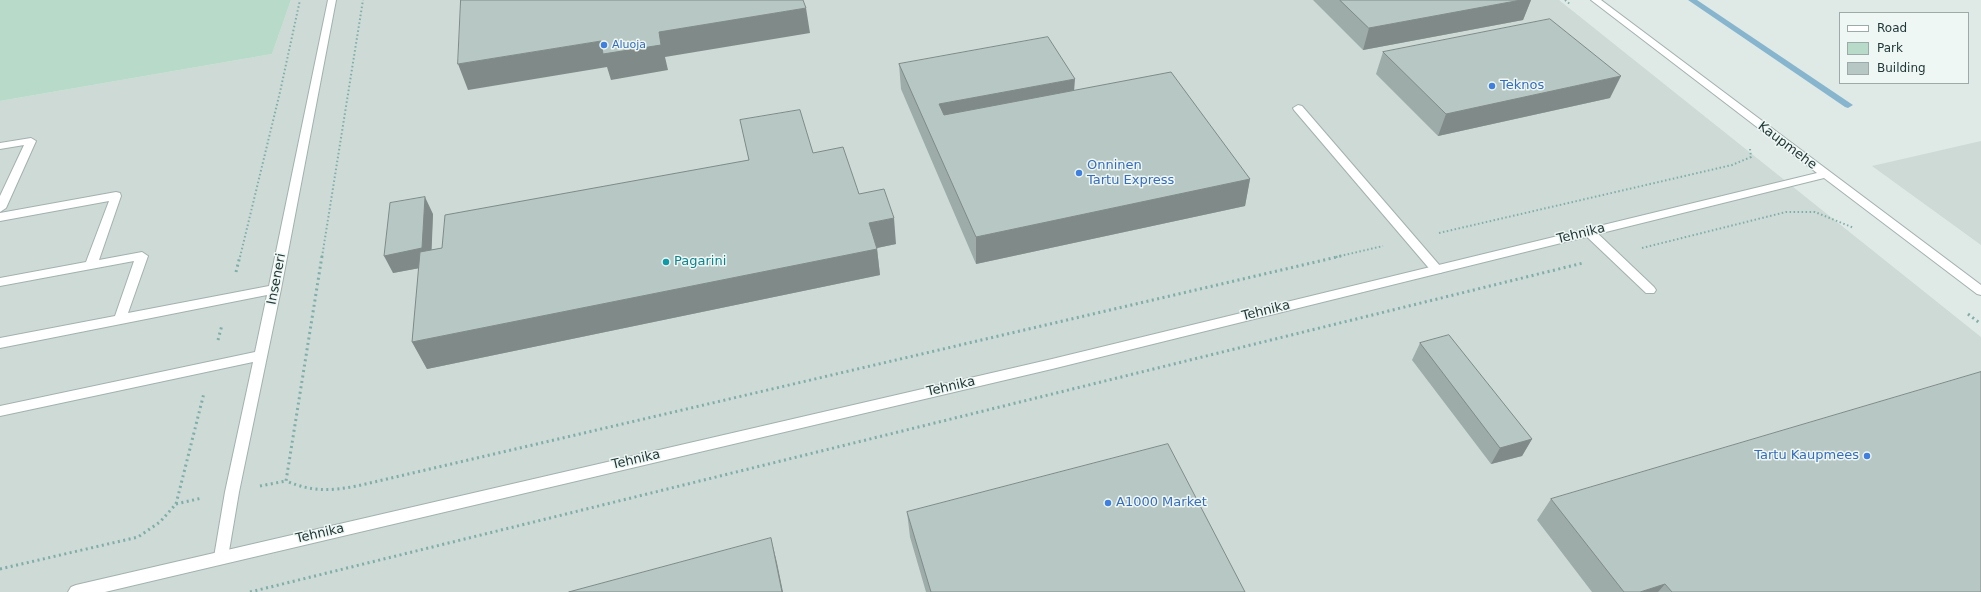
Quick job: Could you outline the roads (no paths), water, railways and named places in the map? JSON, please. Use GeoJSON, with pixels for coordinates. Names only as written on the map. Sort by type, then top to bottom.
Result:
{"type":"FeatureCollection","features":[{"type":"Feature","properties":{"kind":"street","name":"Inseneri"},"geometry":{"type":"LineString","coordinates":[[221,557],[232,492],[275,289],[332,0]]}},
{"type":"Feature","properties":{"kind":"street","name":"Kaupmehe"},"geometry":{"type":"LineString","coordinates":[[1595,0],[1981,291]]}},
{"type":"Feature","properties":{"kind":"street"},"geometry":{"type":"LineString","coordinates":[[1298,108],[1437,270]]}},
{"type":"Feature","properties":{"kind":"street"},"geometry":{"type":"LineString","coordinates":[[0,146],[31,141],[0,208]]}},
{"type":"Feature","properties":{"kind":"street","name":"Tehnika"},"geometry":{"type":"LineString","coordinates":[[76,592],[1060,362],[1825,174]]}},
{"type":"Feature","properties":{"kind":"street"},"geometry":{"type":"LineString","coordinates":[[0,217],[116,196],[92,265]]}},
{"type":"Feature","properties":{"kind":"street"},"geometry":{"type":"LineString","coordinates":[[1589,232],[1650,290]]}},
{"type":"Feature","properties":{"kind":"street"},"geometry":{"type":"LineString","coordinates":[[0,282],[142,256],[120,319]]}},
{"type":"Feature","properties":{"kind":"street"},"geometry":{"type":"LineString","coordinates":[[0,343],[275,289]]}},
{"type":"Feature","properties":{"kind":"street"},"geometry":{"type":"LineString","coordinates":[[0,411],[261,356]]}},
{"type":"Feature","properties":{"kind":"waterway"},"geometry":{"type":"LineString","coordinates":[[1692,0],[1848,105]]}},
{"type":"Feature","properties":{"kind":"place","name":"Aluoja"},"geometry":{"type":"Point","coordinates":[604,45]}},
{"type":"Feature","properties":{"kind":"place","name":"Teknos"},"geometry":{"type":"Point","coordinates":[1492,86]}},
{"type":"Feature","properties":{"kind":"place","name":"Onninen Tartu Express"},"geometry":{"type":"Point","coordinates":[1079,173]}},
{"type":"Feature","properties":{"kind":"place","name":"Pagarini"},"geometry":{"type":"Point","coordinates":[666,262]}},
{"type":"Feature","properties":{"kind":"place","name":"Tartu Kaupmees"},"geometry":{"type":"Point","coordinates":[1867,456]}},
{"type":"Feature","properties":{"kind":"place","name":"A1000 Market"},"geometry":{"type":"Point","coordinates":[1108,503]}}]}
